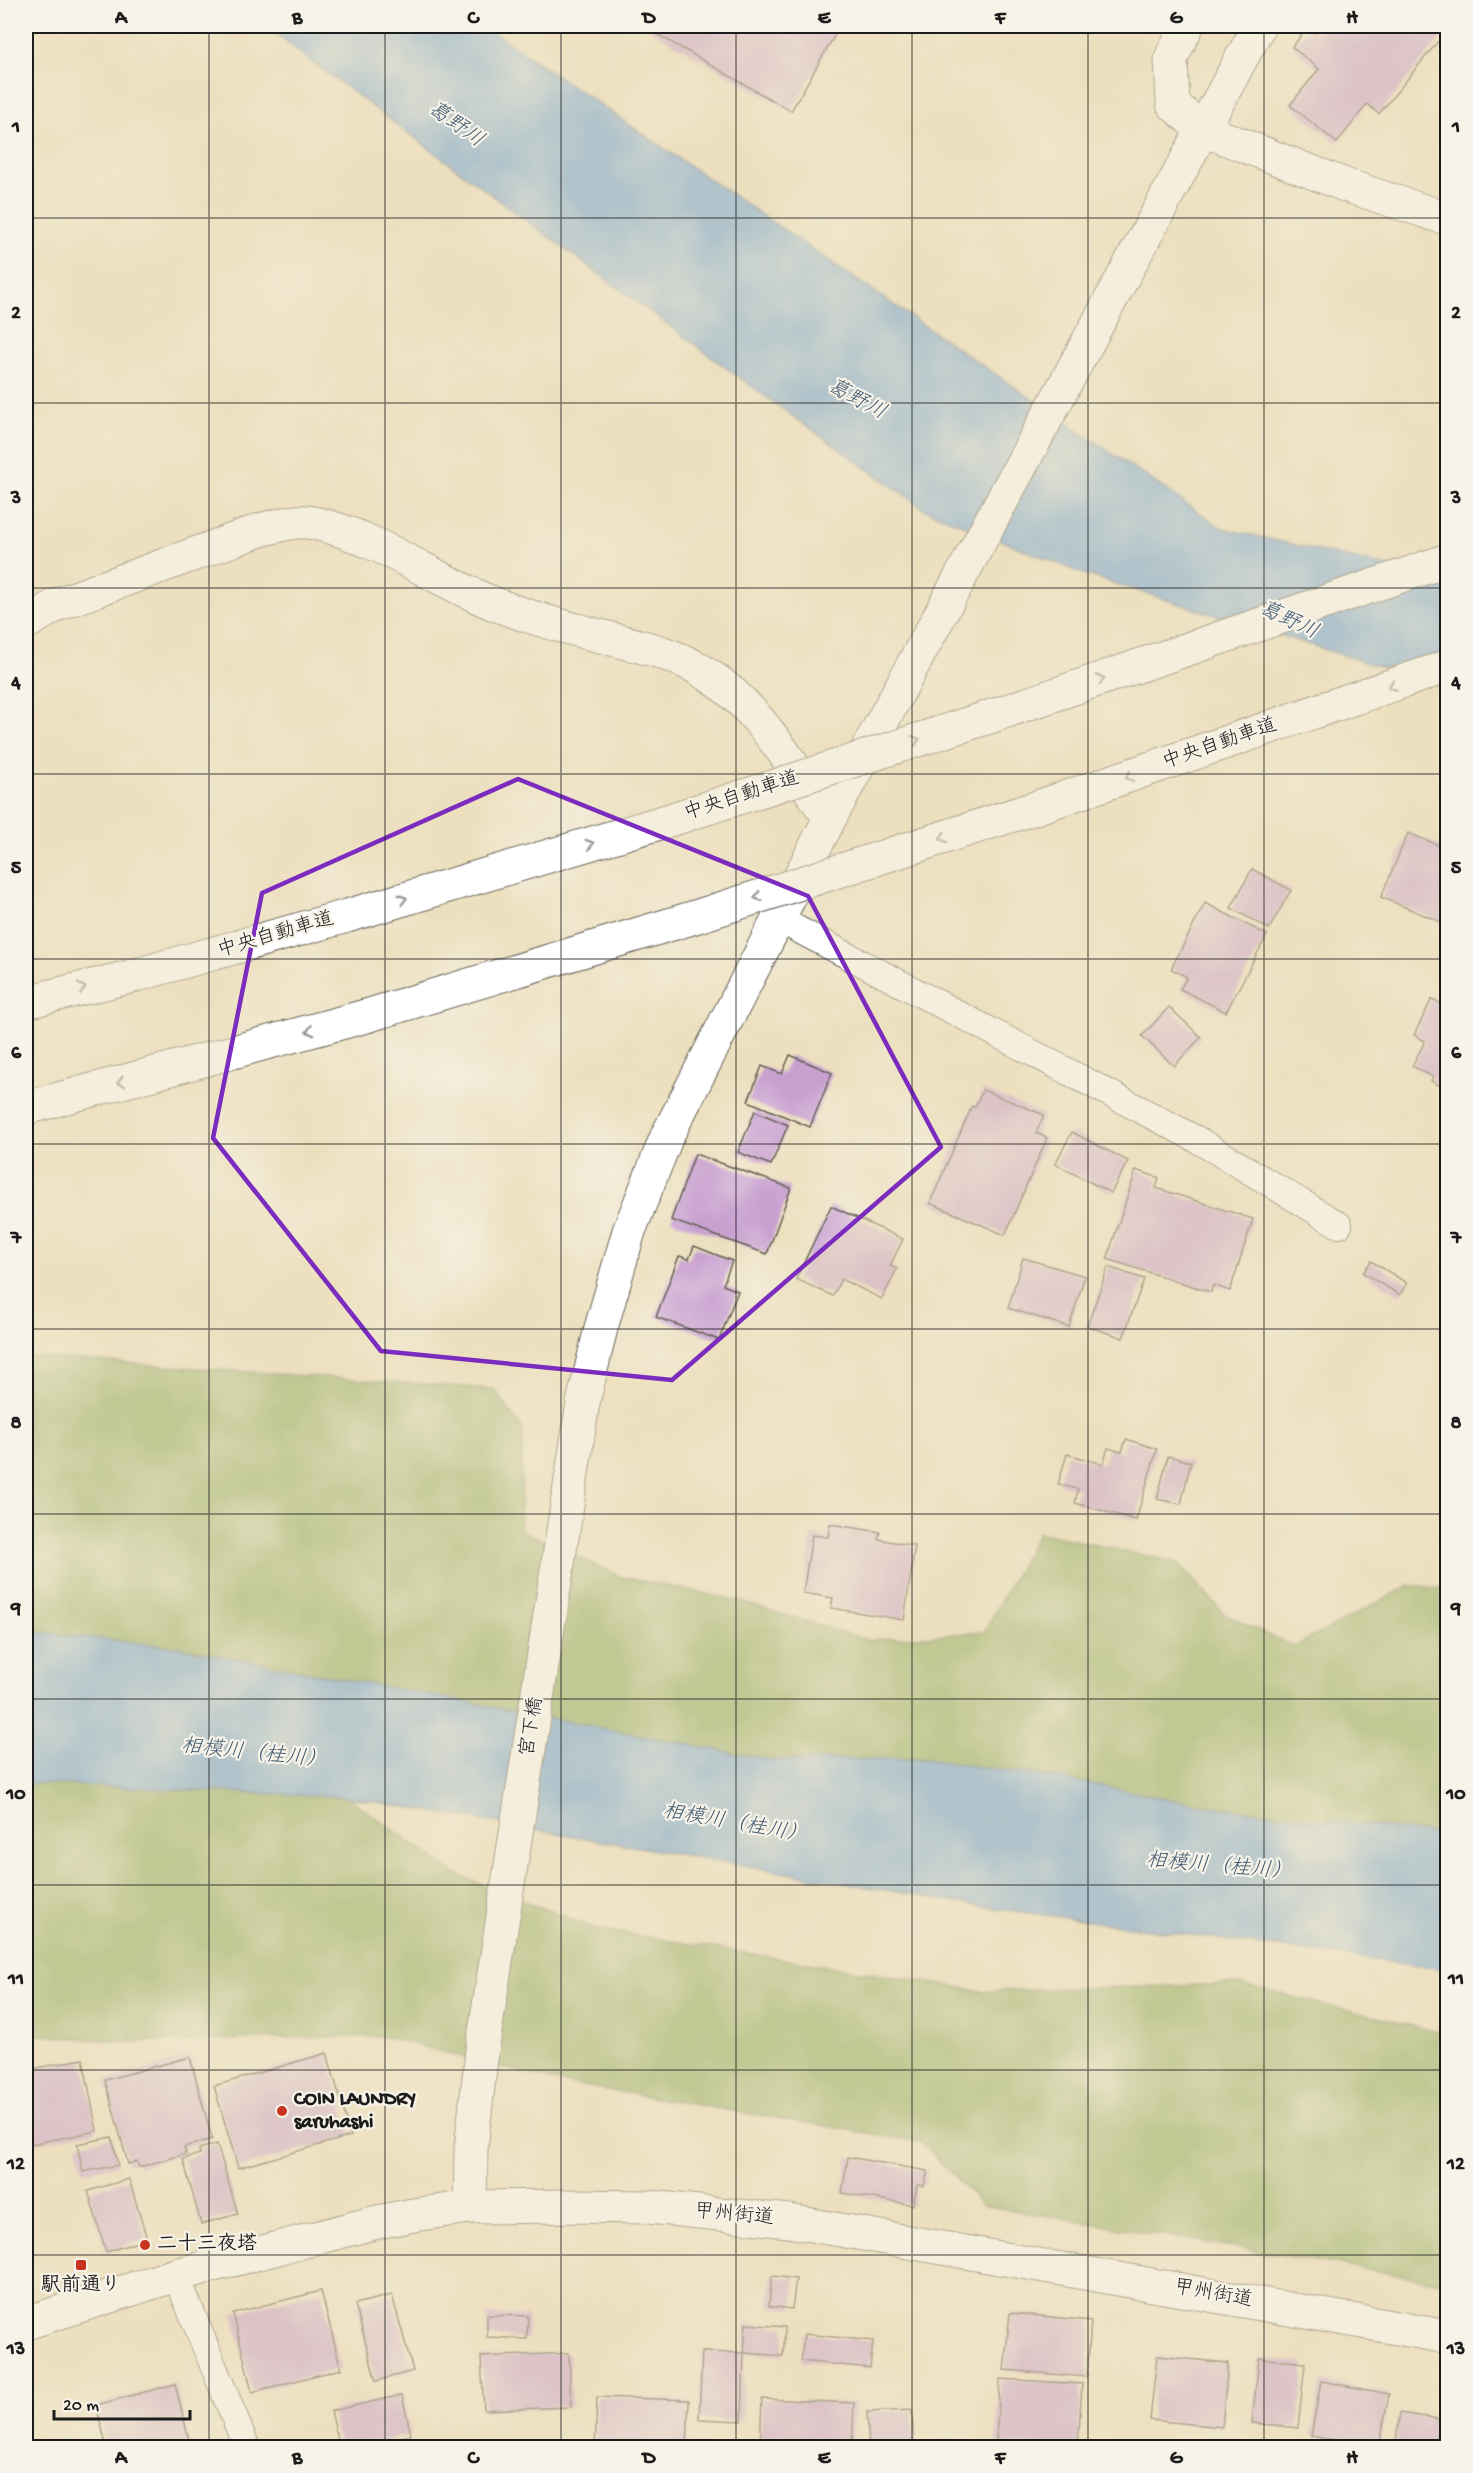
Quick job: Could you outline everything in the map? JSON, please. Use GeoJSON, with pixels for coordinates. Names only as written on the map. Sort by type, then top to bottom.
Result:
{"type":"FeatureCollection","features":[{"type":"Feature","properties":{"kind":"main road"},"geometry":{"type":"LineString","coordinates":[[1187,26],[1171,58],[1173,104],[1201,129],[1345,185],[1448,219]]}},
{"type":"Feature","properties":{"kind":"main road","name":"宮下橋"},"geometry":{"type":"LineString","coordinates":[[470,2207],[471,2148],[482,2050],[583,1403],[601,1328],[629,1231],[667,1136],[780,920],[830,818],[1258,26]]}},
{"type":"Feature","properties":{"kind":"main road"},"geometry":{"type":"LineString","coordinates":[[26,623],[56,605],[260,530],[287,523],[312,522],[410,561],[450,584],[500,606],[661,652],[706,673],[738,696],[830,818]]}},
{"type":"Feature","properties":{"kind":"main road","name":"中央自動車道"},"geometry":{"type":"LineString","coordinates":[[26,1002],[129,977],[347,916],[673,819],[992,716],[1448,560]]}},
{"type":"Feature","properties":{"kind":"main road","name":"中央自動車道"},"geometry":{"type":"LineString","coordinates":[[26,1108],[366,1016],[695,917],[1032,809],[1448,666]]}},
{"type":"Feature","properties":{"kind":"main road","name":"甲州街道"},"geometry":{"type":"LineString","coordinates":[[26,2323],[176,2275],[373,2223],[413,2215],[470,2207],[649,2208],[789,2221],[1448,2337]]}},
{"type":"Feature","properties":{"kind":"lane"},"geometry":{"type":"LineString","coordinates":[[780,920],[1196,1139],[1339,1225]]}},
{"type":"Feature","properties":{"kind":"lane"},"geometry":{"type":"LineString","coordinates":[[176,2275],[248,2448]]}},
{"type":"Feature","properties":{"kind":"highlighted area"},"geometry":{"type":"Polygon","coordinates":[[[518,779],[808,896],[941,1147],[672,1380],[381,1351],[213,1138],[262,893],[518,779]]]}},
{"type":"Feature","properties":{"kind":"green space"},"geometry":{"type":"Polygon","coordinates":[[[26,1356],[494,1389],[523,1430],[520,1530],[619,1576],[735,1600],[867,1640],[984,1632],[1038,1532],[1178,1563],[1224,1614],[1294,1647],[1410,1585],[1447,1589],[1447,1835],[1207,1806],[1058,1778],[925,1759],[770,1760],[176,1647],[26,1631],[26,1356]]]}},
{"type":"Feature","properties":{"kind":"green space"},"geometry":{"type":"Polygon","coordinates":[[[26,1783],[347,1797],[457,1875],[597,1929],[983,1991],[1239,1984],[1447,2034],[1447,2283],[982,2205],[921,2142],[559,2082],[382,2036],[124,2042],[26,2034],[26,1783]]]}},
{"type":"Feature","properties":{"kind":"water","name":"葛野川"},"geometry":{"type":"Polygon","coordinates":[[[267,26],[484,26],[1222,528],[1447,580],[1447,688],[1084,574],[926,510],[770,400],[309,60],[267,26]]]}},
{"type":"Feature","properties":{"kind":"water","name":"相模川（桂川）"},"geometry":{"type":"Polygon","coordinates":[[[26,1631],[176,1647],[770,1760],[925,1759],[1058,1778],[1207,1806],[1447,1835],[1447,1970],[979,1906],[347,1797],[26,1783],[26,1631]]]}},
{"type":"Feature","properties":{"kind":"building"},"geometry":{"type":"Polygon","coordinates":[[[643,26],[840,26],[791,111],[643,26]]]}},
{"type":"Feature","properties":{"kind":"building"},"geometry":{"type":"Polygon","coordinates":[[[1321,26],[1446,26],[1448,29],[1379,114],[1367,104],[1337,143],[1290,105],[1319,69],[1292,47],[1308,27],[1315,33],[1321,26]]]}},
{"type":"Feature","properties":{"kind":"building"},"geometry":{"type":"Polygon","coordinates":[[[1408,833],[1443,847],[1448,836],[1448,925],[1381,897],[1408,833]]]}},
{"type":"Feature","properties":{"kind":"building"},"geometry":{"type":"Polygon","coordinates":[[[1252,869],[1291,890],[1269,929],[1231,908],[1252,869]]]}},
{"type":"Feature","properties":{"kind":"building"},"geometry":{"type":"Polygon","coordinates":[[[1205,903],[1267,935],[1226,1012],[1180,989],[1187,977],[1171,969],[1205,903]]]}},
{"type":"Feature","properties":{"kind":"building"},"geometry":{"type":"Polygon","coordinates":[[[1432,999],[1448,1007],[1448,1090],[1431,1081],[1433,1077],[1412,1066],[1425,1041],[1414,1035],[1432,999]]]}},
{"type":"Feature","properties":{"kind":"building"},"geometry":{"type":"Polygon","coordinates":[[[1169,1007],[1201,1037],[1174,1066],[1142,1036],[1169,1007]]]}},
{"type":"Feature","properties":{"kind":"building"},"geometry":{"type":"Polygon","coordinates":[[[790,1055],[832,1073],[810,1127],[748,1101],[762,1066],[782,1074],[790,1055]]]}},
{"type":"Feature","properties":{"kind":"building"},"geometry":{"type":"Polygon","coordinates":[[[983,1090],[1044,1115],[1036,1133],[1047,1138],[1005,1235],[930,1203],[972,1106],[975,1107],[983,1090]]]}},
{"type":"Feature","properties":{"kind":"building"},"geometry":{"type":"Polygon","coordinates":[[[755,1111],[788,1125],[771,1165],[738,1152],[755,1111]]]}},
{"type":"Feature","properties":{"kind":"building"},"geometry":{"type":"Polygon","coordinates":[[[1072,1132],[1128,1161],[1111,1193],[1055,1164],[1072,1132]]]}},
{"type":"Feature","properties":{"kind":"building"},"geometry":{"type":"Polygon","coordinates":[[[695,1154],[791,1188],[767,1254],[671,1220],[695,1154]]]}},
{"type":"Feature","properties":{"kind":"building"},"geometry":{"type":"Polygon","coordinates":[[[1136,1170],[1159,1178],[1156,1188],[1253,1219],[1230,1291],[1213,1285],[1211,1292],[1107,1259],[1136,1170]]]}},
{"type":"Feature","properties":{"kind":"building"},"geometry":{"type":"Polygon","coordinates":[[[831,1206],[903,1239],[890,1266],[897,1269],[882,1299],[841,1279],[833,1296],[796,1279],[831,1206]]]}},
{"type":"Feature","properties":{"kind":"building"},"geometry":{"type":"Polygon","coordinates":[[[694,1246],[732,1261],[723,1285],[738,1291],[719,1340],[656,1317],[679,1256],[689,1259],[694,1246]]]}},
{"type":"Feature","properties":{"kind":"building"},"geometry":{"type":"Polygon","coordinates":[[[1023,1258],[1085,1276],[1069,1327],[1008,1308],[1023,1258]]]}},
{"type":"Feature","properties":{"kind":"building"},"geometry":{"type":"Polygon","coordinates":[[[1371,1261],[1407,1283],[1400,1295],[1363,1273],[1371,1261]]]}},
{"type":"Feature","properties":{"kind":"building"},"geometry":{"type":"Polygon","coordinates":[[[1108,1267],[1144,1279],[1123,1338],[1087,1326],[1108,1267]]]}},
{"type":"Feature","properties":{"kind":"building"},"geometry":{"type":"Polygon","coordinates":[[[1126,1439],[1157,1449],[1136,1520],[1075,1503],[1078,1489],[1058,1484],[1067,1454],[1103,1464],[1108,1448],[1122,1452],[1126,1439]]]}},
{"type":"Feature","properties":{"kind":"building"},"geometry":{"type":"Polygon","coordinates":[[[1168,1456],[1191,1462],[1181,1504],[1157,1499],[1168,1456]]]}},
{"type":"Feature","properties":{"kind":"building"},"geometry":{"type":"Polygon","coordinates":[[[830,1524],[880,1532],[878,1539],[915,1546],[904,1620],[831,1608],[833,1598],[803,1593],[812,1535],[828,1537],[830,1524]]]}},
{"type":"Feature","properties":{"kind":"building","name":"COIN LAUNDRY saruhashi"},"geometry":{"type":"Polygon","coordinates":[[[327,2053],[351,2136],[238,2168],[214,2086],[327,2053]]]}},
{"type":"Feature","properties":{"kind":"building"},"geometry":{"type":"Polygon","coordinates":[[[190,2057],[212,2139],[184,2147],[186,2154],[139,2167],[137,2161],[128,2164],[105,2080],[190,2057]]]}},
{"type":"Feature","properties":{"kind":"building"},"geometry":{"type":"Polygon","coordinates":[[[83,2059],[97,2131],[26,2145],[26,2070],[83,2059]]]}},
{"type":"Feature","properties":{"kind":"building"},"geometry":{"type":"Polygon","coordinates":[[[112,2137],[118,2165],[83,2172],[77,2144],[112,2137]]]}},
{"type":"Feature","properties":{"kind":"building"},"geometry":{"type":"Polygon","coordinates":[[[217,2144],[238,2214],[201,2224],[183,2159],[200,2154],[199,2149],[217,2144]]]}},
{"type":"Feature","properties":{"kind":"building"},"geometry":{"type":"Polygon","coordinates":[[[848,2157],[928,2171],[924,2186],[917,2185],[913,2205],[842,2193],[848,2157]]]}},
{"type":"Feature","properties":{"kind":"building"},"geometry":{"type":"Polygon","coordinates":[[[129,2179],[147,2239],[106,2252],[88,2191],[129,2179]]]}},
{"type":"Feature","properties":{"kind":"building"},"geometry":{"type":"Polygon","coordinates":[[[772,2276],[796,2279],[792,2309],[769,2306],[772,2276]]]}},
{"type":"Feature","properties":{"kind":"building"},"geometry":{"type":"Polygon","coordinates":[[[321,2291],[341,2369],[252,2392],[233,2313],[321,2291]]]}},
{"type":"Feature","properties":{"kind":"building"},"geometry":{"type":"Polygon","coordinates":[[[392,2295],[413,2371],[376,2381],[355,2304],[392,2295]]]}},
{"type":"Feature","properties":{"kind":"building"},"geometry":{"type":"Polygon","coordinates":[[[1010,2313],[1091,2321],[1087,2377],[1004,2370],[1010,2313]]]}},
{"type":"Feature","properties":{"kind":"building"},"geometry":{"type":"Polygon","coordinates":[[[487,2315],[528,2316],[527,2339],[487,2337],[487,2315]]]}},
{"type":"Feature","properties":{"kind":"building"},"geometry":{"type":"Polygon","coordinates":[[[746,2324],[785,2327],[783,2356],[744,2353],[746,2324]]]}},
{"type":"Feature","properties":{"kind":"building"},"geometry":{"type":"Polygon","coordinates":[[[804,2334],[873,2341],[870,2368],[801,2361],[804,2334]]]}},
{"type":"Feature","properties":{"kind":"building"},"geometry":{"type":"Polygon","coordinates":[[[702,2352],[744,2353],[742,2421],[699,2419],[702,2352]]]}},
{"type":"Feature","properties":{"kind":"building"},"geometry":{"type":"Polygon","coordinates":[[[569,2353],[571,2407],[484,2410],[481,2357],[569,2353]]]}},
{"type":"Feature","properties":{"kind":"building"},"geometry":{"type":"Polygon","coordinates":[[[1157,2356],[1228,2363],[1222,2427],[1150,2420],[1157,2356]]]}},
{"type":"Feature","properties":{"kind":"building"},"geometry":{"type":"Polygon","coordinates":[[[1259,2358],[1305,2363],[1298,2428],[1252,2423],[1259,2358]]]}},
{"type":"Feature","properties":{"kind":"building"},"geometry":{"type":"Polygon","coordinates":[[[1000,2379],[1082,2384],[1078,2448],[996,2443],[1000,2379]]]}},
{"type":"Feature","properties":{"kind":"building"},"geometry":{"type":"Polygon","coordinates":[[[1321,2381],[1389,2394],[1379,2448],[1311,2436],[1321,2381]]]}},
{"type":"Feature","properties":{"kind":"building"},"geometry":{"type":"Polygon","coordinates":[[[175,2384],[191,2448],[107,2448],[96,2405],[175,2384]]]}},
{"type":"Feature","properties":{"kind":"building"},"geometry":{"type":"Polygon","coordinates":[[[402,2395],[411,2435],[355,2448],[340,2448],[331,2411],[402,2395]]]}},
{"type":"Feature","properties":{"kind":"building"},"geometry":{"type":"Polygon","coordinates":[[[597,2397],[689,2400],[687,2448],[595,2448],[597,2397]]]}},
{"type":"Feature","properties":{"kind":"building"},"geometry":{"type":"Polygon","coordinates":[[[762,2399],[854,2403],[852,2448],[760,2448],[762,2399]]]}},
{"type":"Feature","properties":{"kind":"building"},"geometry":{"type":"Polygon","coordinates":[[[912,2410],[914,2448],[869,2448],[867,2412],[912,2410]]]}},
{"type":"Feature","properties":{"kind":"building"},"geometry":{"type":"Polygon","coordinates":[[[1400,2413],[1445,2420],[1441,2448],[1395,2448],[1400,2413]]]}},
{"type":"Feature","properties":{"kind":"place","name":"COIN LAUNDRY saruhashi"},"geometry":{"type":"Point","coordinates":[282,2111]}},
{"type":"Feature","properties":{"kind":"place","name":"二十三夜塔"},"geometry":{"type":"Point","coordinates":[145,2245]}},
{"type":"Feature","properties":{"kind":"place","name":"駅前通り"},"geometry":{"type":"Point","coordinates":[81,2265]}}]}
